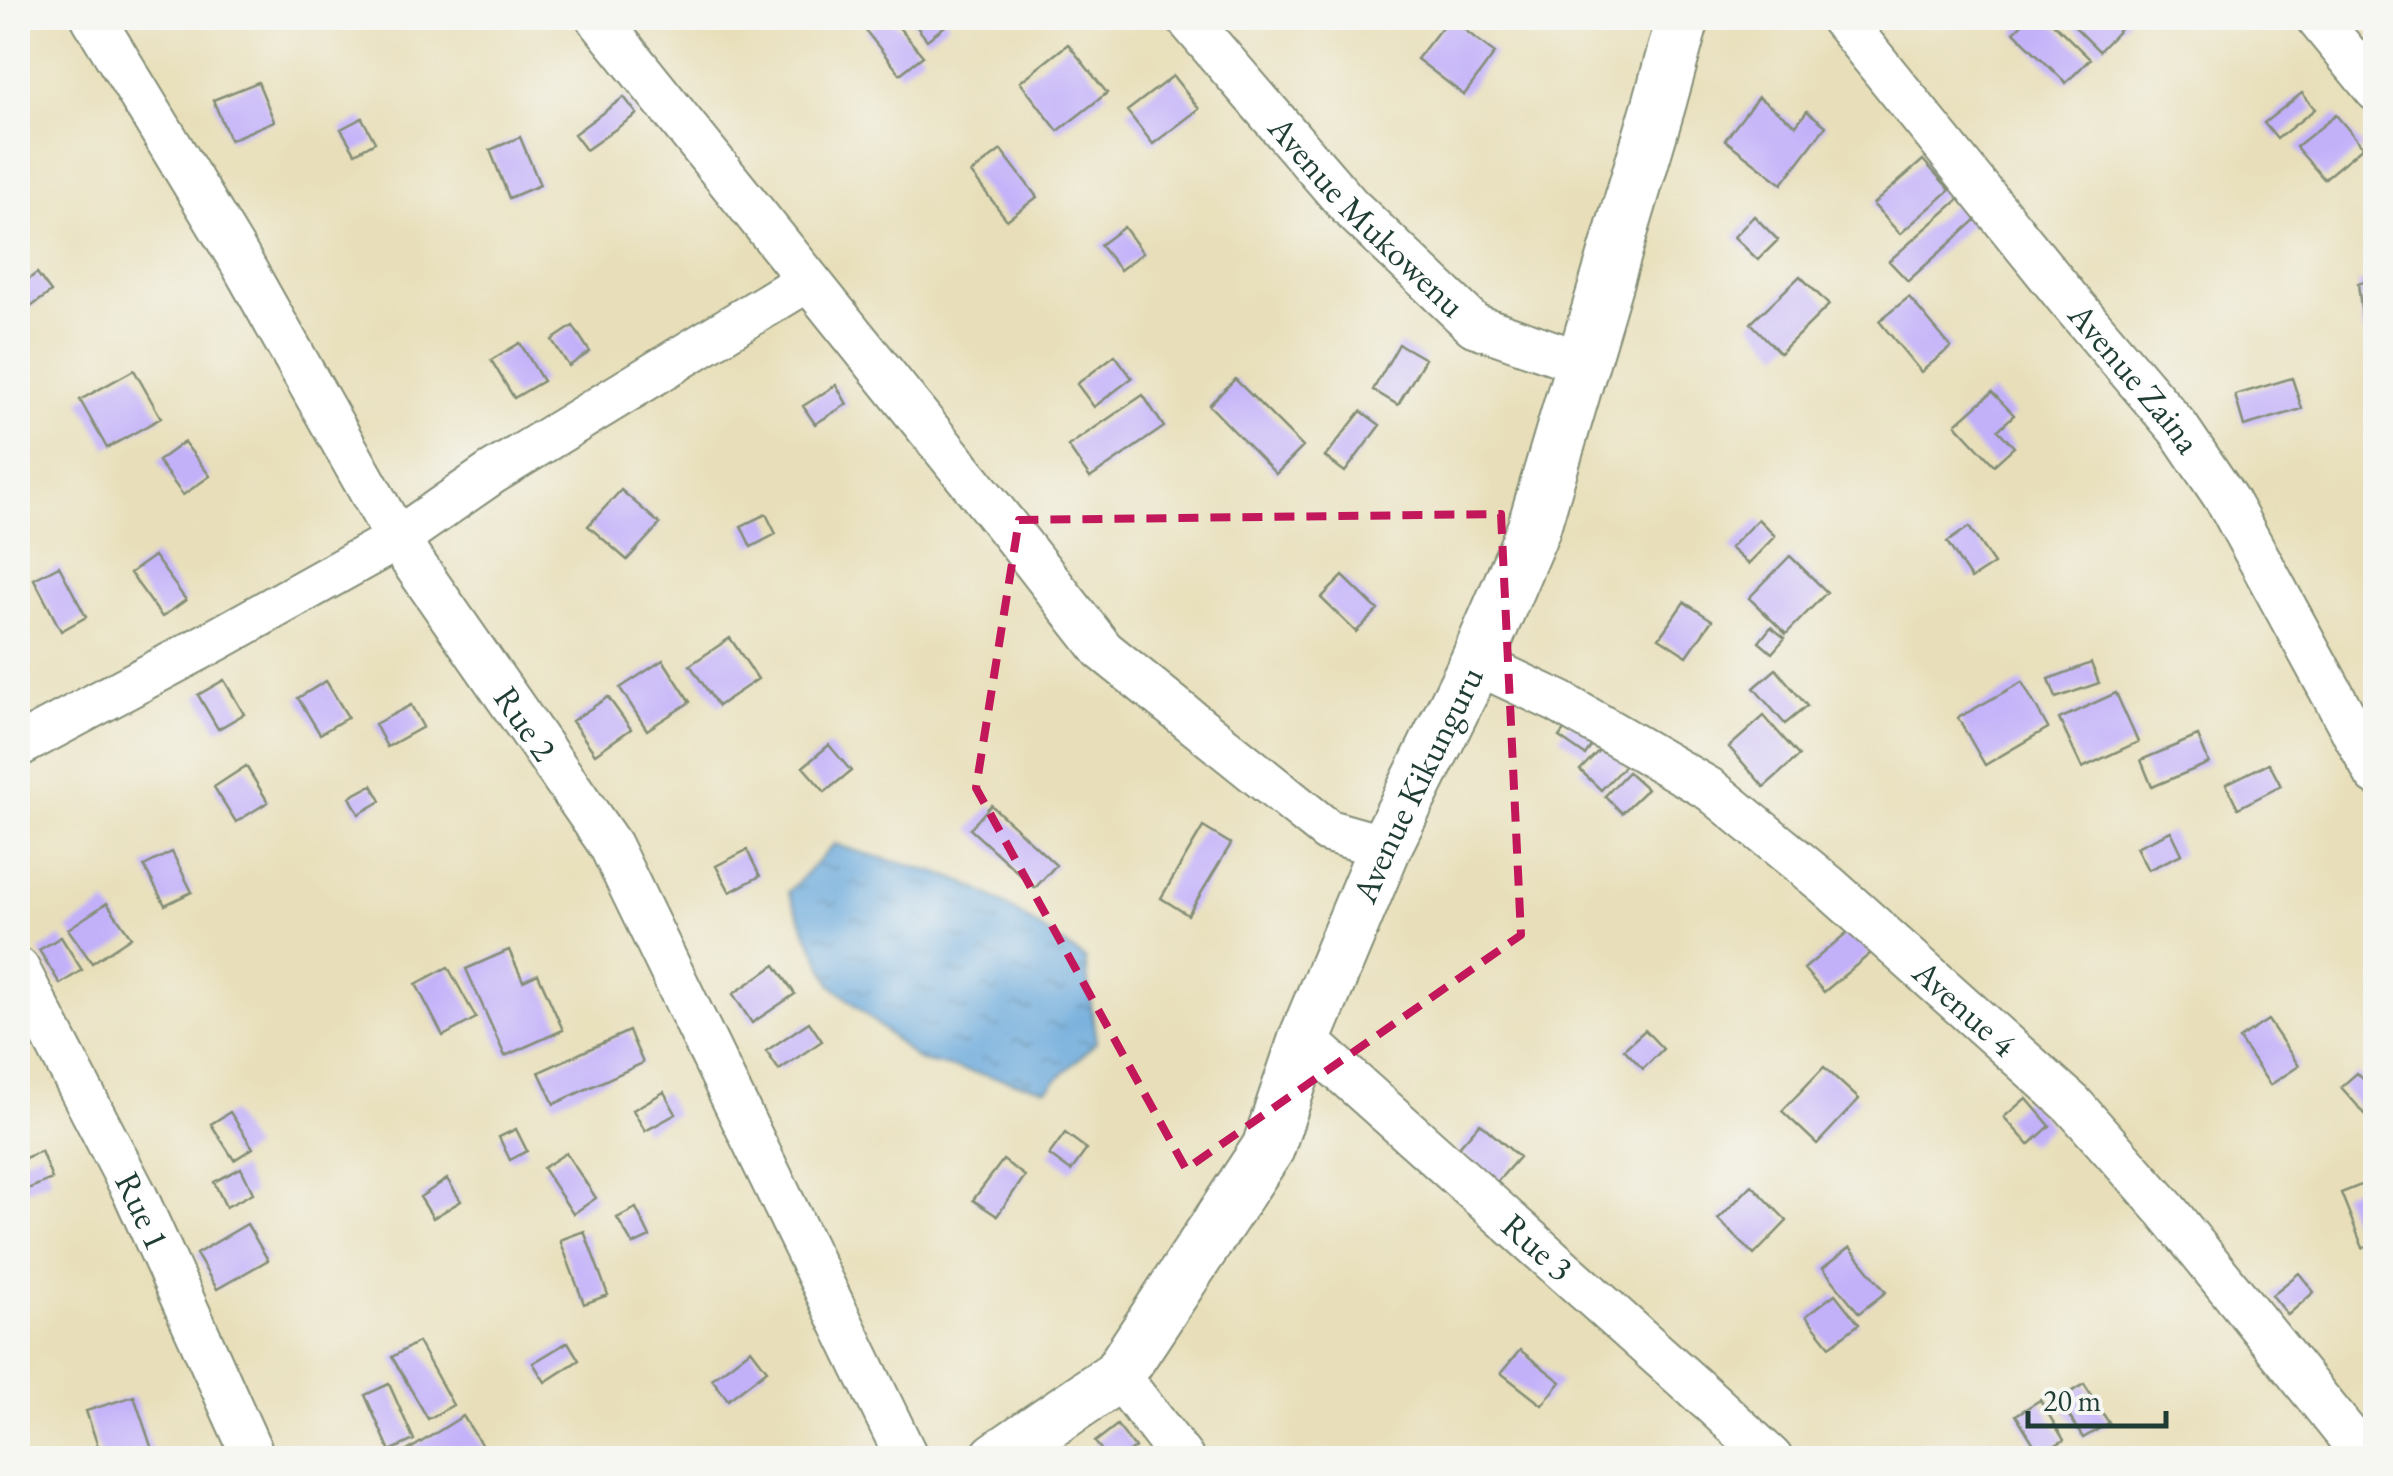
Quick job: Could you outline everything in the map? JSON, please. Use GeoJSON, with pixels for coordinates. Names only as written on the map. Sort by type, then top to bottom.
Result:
{"type":"FeatureCollection","features":[{"type":"Feature","properties":{"kind":"street","name":"Rue 2"},"geometry":{"type":"LineString","coordinates":[[93,18],[240,260],[397,539],[610,845],[907,1458]]}},
{"type":"Feature","properties":{"kind":"street"},"geometry":{"type":"LineString","coordinates":[[598,18],[1103,650],[1328,831],[1386,846]]}},
{"type":"Feature","properties":{"kind":"street","name":"Avenue Mukowenu"},"geometry":{"type":"LineString","coordinates":[[1186,18],[1349,206],[1474,325],[1582,363]]}},
{"type":"Feature","properties":{"kind":"street","name":"Avenue Kikunguru"},"geometry":{"type":"LineString","coordinates":[[998,1458],[1118,1375],[1268,1148],[1305,1039],[1386,846],[1476,662],[1533,530],[1683,18]]}},
{"type":"Feature","properties":{"kind":"street","name":"Avenue Zaina"},"geometry":{"type":"LineString","coordinates":[[1840,18],[2178,428],[2228,502],[2376,774]]}},
{"type":"Feature","properties":{"kind":"street"},"geometry":{"type":"LineString","coordinates":[[2317,18],[2376,90]]}},
{"type":"Feature","properties":{"kind":"street"},"geometry":{"type":"LineString","coordinates":[[18,746],[397,539],[492,473],[808,280]]}},
{"type":"Feature","properties":{"kind":"street","name":"Avenue 4"},"geometry":{"type":"LineString","coordinates":[[1476,662],[1559,702],[1711,790],[1827,885],[2072,1104],[2166,1210],[2366,1458]]}},
{"type":"Feature","properties":{"kind":"street","name":"Rue 1"},"geometry":{"type":"LineString","coordinates":[[18,969],[136,1196],[254,1458]]}},
{"type":"Feature","properties":{"kind":"street","name":"Rue 3"},"geometry":{"type":"LineString","coordinates":[[1305,1039],[1770,1458]]}},
{"type":"Feature","properties":{"kind":"street"},"geometry":{"type":"LineString","coordinates":[[1118,1375],[1182,1458]]}},
{"type":"Feature","properties":{"kind":"highlighted area"},"geometry":{"type":"Polygon","coordinates":[[[1501,514],[1521,935],[1186,1169],[976,788],[1019,520],[1501,514]]]}},
{"type":"Feature","properties":{"kind":"water"},"geometry":{"type":"Polygon","coordinates":[[[835,844],[935,872],[985,893],[1085,959],[1096,1042],[1047,1089],[918,1060],[831,984],[788,892],[835,844]]]}},
{"type":"Feature","properties":{"kind":"building"},"geometry":{"type":"Polygon","coordinates":[[[883,18],[891,18],[923,56],[900,74],[866,31],[883,18]]]}},
{"type":"Feature","properties":{"kind":"building"},"geometry":{"type":"Polygon","coordinates":[[[910,18],[945,18],[949,23],[927,40],[910,18]]]}},
{"type":"Feature","properties":{"kind":"building"},"geometry":{"type":"Polygon","coordinates":[[[1449,18],[1495,53],[1464,95],[1417,59],[1449,18]]]}},
{"type":"Feature","properties":{"kind":"building"},"geometry":{"type":"Polygon","coordinates":[[[2028,18],[2048,18],[2090,59],[2066,83],[2014,32],[2028,18]]]}},
{"type":"Feature","properties":{"kind":"building"},"geometry":{"type":"Polygon","coordinates":[[[2078,18],[2129,20],[2099,51],[2072,24],[2078,18]]]}},
{"type":"Feature","properties":{"kind":"building"},"geometry":{"type":"Polygon","coordinates":[[[1068,44],[1107,93],[1058,131],[1020,82],[1068,44]]]}},
{"type":"Feature","properties":{"kind":"building"},"geometry":{"type":"Polygon","coordinates":[[[1173,76],[1199,109],[1153,144],[1127,111],[1173,76]]]}},
{"type":"Feature","properties":{"kind":"building"},"geometry":{"type":"Polygon","coordinates":[[[258,82],[274,121],[230,140],[213,100],[258,82]]]}},
{"type":"Feature","properties":{"kind":"building"},"geometry":{"type":"Polygon","coordinates":[[[2302,93],[2315,109],[2277,139],[2264,123],[2302,93]]]}},
{"type":"Feature","properties":{"kind":"building"},"geometry":{"type":"Polygon","coordinates":[[[624,97],[637,114],[586,150],[574,134],[624,97]]]}},
{"type":"Feature","properties":{"kind":"building"},"geometry":{"type":"Polygon","coordinates":[[[1758,97],[1796,125],[1807,111],[1826,126],[1782,184],[1725,140],[1758,97]]]}},
{"type":"Feature","properties":{"kind":"building"},"geometry":{"type":"Polygon","coordinates":[[[2336,115],[2363,147],[2324,179],[2296,147],[2336,115]]]}},
{"type":"Feature","properties":{"kind":"building"},"geometry":{"type":"Polygon","coordinates":[[[362,118],[375,142],[355,153],[341,129],[362,118]]]}},
{"type":"Feature","properties":{"kind":"building"},"geometry":{"type":"Polygon","coordinates":[[[520,137],[540,185],[509,198],[490,150],[520,137]]]}},
{"type":"Feature","properties":{"kind":"building"},"geometry":{"type":"Polygon","coordinates":[[[1001,150],[1037,197],[1007,220],[971,173],[1001,150]]]}},
{"type":"Feature","properties":{"kind":"building"},"geometry":{"type":"Polygon","coordinates":[[[1923,160],[1950,190],[1900,234],[1873,204],[1923,160]]]}},
{"type":"Feature","properties":{"kind":"building"},"geometry":{"type":"Polygon","coordinates":[[[1959,199],[1977,219],[1908,281],[1889,261],[1959,199]]]}},
{"type":"Feature","properties":{"kind":"building"},"geometry":{"type":"Polygon","coordinates":[[[1754,216],[1778,240],[1758,260],[1734,237],[1754,216]]]}},
{"type":"Feature","properties":{"kind":"building"},"geometry":{"type":"Polygon","coordinates":[[[1124,227],[1143,253],[1120,270],[1100,245],[1124,227]]]}},
{"type":"Feature","properties":{"kind":"building"},"geometry":{"type":"Polygon","coordinates":[[[37,273],[51,292],[28,309],[18,295],[18,287],[37,273]]]}},
{"type":"Feature","properties":{"kind":"building"},"geometry":{"type":"Polygon","coordinates":[[[1800,276],[1829,305],[1780,353],[1751,323],[1800,276]]]}},
{"type":"Feature","properties":{"kind":"building"},"geometry":{"type":"Polygon","coordinates":[[[2376,281],[2376,333],[2364,334],[2358,283],[2376,281]]]}},
{"type":"Feature","properties":{"kind":"building"},"geometry":{"type":"Polygon","coordinates":[[[1909,297],[1951,347],[1921,372],[1879,321],[1909,297]]]}},
{"type":"Feature","properties":{"kind":"building"},"geometry":{"type":"Polygon","coordinates":[[[573,326],[590,352],[569,366],[552,340],[573,326]]]}},
{"type":"Feature","properties":{"kind":"building"},"geometry":{"type":"Polygon","coordinates":[[[520,343],[543,381],[514,398],[491,360],[520,343]]]}},
{"type":"Feature","properties":{"kind":"building"},"geometry":{"type":"Polygon","coordinates":[[[1399,344],[1425,359],[1398,405],[1373,390],[1399,344]]]}},
{"type":"Feature","properties":{"kind":"building"},"geometry":{"type":"Polygon","coordinates":[[[1115,355],[1132,378],[1094,407],[1077,384],[1115,355]]]}},
{"type":"Feature","properties":{"kind":"building"},"geometry":{"type":"Polygon","coordinates":[[[134,370],[161,418],[107,448],[80,400],[134,370]]]}},
{"type":"Feature","properties":{"kind":"building"},"geometry":{"type":"Polygon","coordinates":[[[2292,378],[2302,409],[2244,426],[2235,395],[2292,378]]]}},
{"type":"Feature","properties":{"kind":"building"},"geometry":{"type":"Polygon","coordinates":[[[1235,379],[1303,447],[1276,474],[1209,405],[1235,379]]]}},
{"type":"Feature","properties":{"kind":"building"},"geometry":{"type":"Polygon","coordinates":[[[836,385],[847,404],[815,424],[803,406],[836,385]]]}},
{"type":"Feature","properties":{"kind":"building"},"geometry":{"type":"Polygon","coordinates":[[[1992,392],[2014,415],[1998,430],[2014,447],[1994,465],[1956,424],[1992,392]]]}},
{"type":"Feature","properties":{"kind":"building"},"geometry":{"type":"Polygon","coordinates":[[[1143,395],[1164,427],[1090,478],[1068,446],[1143,395]]]}},
{"type":"Feature","properties":{"kind":"building"},"geometry":{"type":"Polygon","coordinates":[[[1361,411],[1380,425],[1345,472],[1325,457],[1361,411]]]}},
{"type":"Feature","properties":{"kind":"building"},"geometry":{"type":"Polygon","coordinates":[[[184,442],[210,476],[183,495],[158,461],[184,442]]]}},
{"type":"Feature","properties":{"kind":"building"},"geometry":{"type":"Polygon","coordinates":[[[621,490],[660,524],[627,560],[588,526],[621,490]]]}},
{"type":"Feature","properties":{"kind":"building"},"geometry":{"type":"Polygon","coordinates":[[[766,514],[776,534],[751,547],[741,526],[766,514]]]}},
{"type":"Feature","properties":{"kind":"building"},"geometry":{"type":"Polygon","coordinates":[[[1758,519],[1775,536],[1748,564],[1730,548],[1758,519]]]}},
{"type":"Feature","properties":{"kind":"building"},"geometry":{"type":"Polygon","coordinates":[[[1969,527],[1994,564],[1971,579],[1947,542],[1969,527]]]}},
{"type":"Feature","properties":{"kind":"building"},"geometry":{"type":"Polygon","coordinates":[[[154,556],[186,600],[162,617],[130,573],[154,556]]]}},
{"type":"Feature","properties":{"kind":"building"},"geometry":{"type":"Polygon","coordinates":[[[1790,556],[1827,592],[1786,634],[1749,598],[1790,556]]]}},
{"type":"Feature","properties":{"kind":"building"},"geometry":{"type":"Polygon","coordinates":[[[59,566],[86,617],[61,631],[34,579],[59,566]]]}},
{"type":"Feature","properties":{"kind":"building"},"geometry":{"type":"Polygon","coordinates":[[[1343,576],[1378,610],[1356,632],[1321,598],[1343,576]]]}},
{"type":"Feature","properties":{"kind":"building"},"geometry":{"type":"Polygon","coordinates":[[[1684,602],[1712,620],[1687,656],[1659,638],[1684,602]]]}},
{"type":"Feature","properties":{"kind":"building"},"geometry":{"type":"Polygon","coordinates":[[[1771,627],[1785,638],[1772,653],[1759,642],[1771,627]]]}},
{"type":"Feature","properties":{"kind":"building"},"geometry":{"type":"Polygon","coordinates":[[[730,638],[758,679],[718,706],[690,665],[730,638]]]}},
{"type":"Feature","properties":{"kind":"building"},"geometry":{"type":"Polygon","coordinates":[[[663,660],[690,702],[647,730],[620,688],[663,660]]]}},
{"type":"Feature","properties":{"kind":"building"},"geometry":{"type":"Polygon","coordinates":[[[2091,663],[2099,683],[2056,698],[2049,679],[2091,663]]]}},
{"type":"Feature","properties":{"kind":"building"},"geometry":{"type":"Polygon","coordinates":[[[1776,669],[1807,706],[1785,724],[1754,688],[1776,669]]]}},
{"type":"Feature","properties":{"kind":"building"},"geometry":{"type":"Polygon","coordinates":[[[224,680],[244,714],[218,729],[198,695],[224,680]]]}},
{"type":"Feature","properties":{"kind":"building"},"geometry":{"type":"Polygon","coordinates":[[[326,681],[348,717],[320,734],[298,698],[326,681]]]}},
{"type":"Feature","properties":{"kind":"building"},"geometry":{"type":"Polygon","coordinates":[[[2022,682],[2048,728],[1985,765],[1958,718],[2022,682]]]}},
{"type":"Feature","properties":{"kind":"building"},"geometry":{"type":"Polygon","coordinates":[[[2116,693],[2138,742],[2082,768],[2059,719],[2116,693]]]}},
{"type":"Feature","properties":{"kind":"building"},"geometry":{"type":"Polygon","coordinates":[[[608,697],[631,729],[595,754],[572,721],[608,697]]]}},
{"type":"Feature","properties":{"kind":"building"},"geometry":{"type":"Polygon","coordinates":[[[411,705],[423,727],[387,747],[375,724],[411,705]]]}},
{"type":"Feature","properties":{"kind":"building"},"geometry":{"type":"Polygon","coordinates":[[[1574,716],[1599,734],[1585,755],[1559,737],[1574,716]]]}},
{"type":"Feature","properties":{"kind":"building"},"geometry":{"type":"Polygon","coordinates":[[[1764,716],[1799,756],[1764,787],[1729,747],[1764,716]]]}},
{"type":"Feature","properties":{"kind":"building"},"geometry":{"type":"Polygon","coordinates":[[[1613,736],[1634,756],[1601,790],[1580,770],[1613,736]]]}},
{"type":"Feature","properties":{"kind":"building"},"geometry":{"type":"Polygon","coordinates":[[[2198,736],[2209,763],[2152,787],[2141,760],[2198,736]]]}},
{"type":"Feature","properties":{"kind":"building"},"geometry":{"type":"Polygon","coordinates":[[[829,745],[851,771],[825,792],[803,767],[829,745]]]}},
{"type":"Feature","properties":{"kind":"building"},"geometry":{"type":"Polygon","coordinates":[[[2269,763],[2281,786],[2238,808],[2226,784],[2269,763]]]}},
{"type":"Feature","properties":{"kind":"building"},"geometry":{"type":"Polygon","coordinates":[[[246,766],[268,802],[236,822],[214,787],[246,766]]]}},
{"type":"Feature","properties":{"kind":"building"},"geometry":{"type":"Polygon","coordinates":[[[1628,772],[1647,789],[1622,813],[1605,796],[1628,772]]]}},
{"type":"Feature","properties":{"kind":"building"},"geometry":{"type":"Polygon","coordinates":[[[372,785],[381,801],[359,814],[350,797],[372,785]]]}},
{"type":"Feature","properties":{"kind":"building"},"geometry":{"type":"Polygon","coordinates":[[[991,805],[1056,865],[1035,888],[970,829],[991,805]]]}},
{"type":"Feature","properties":{"kind":"building"},"geometry":{"type":"Polygon","coordinates":[[[1203,827],[1231,844],[1188,915],[1161,898],[1203,827]]]}},
{"type":"Feature","properties":{"kind":"building"},"geometry":{"type":"Polygon","coordinates":[[[2171,831],[2182,854],[2148,870],[2136,847],[2171,831]]]}},
{"type":"Feature","properties":{"kind":"building"},"geometry":{"type":"Polygon","coordinates":[[[747,850],[760,876],[730,892],[716,866],[747,850]]]}},
{"type":"Feature","properties":{"kind":"building"},"geometry":{"type":"Polygon","coordinates":[[[172,852],[192,892],[165,905],[144,866],[172,852]]]}},
{"type":"Feature","properties":{"kind":"building"},"geometry":{"type":"Polygon","coordinates":[[[107,903],[131,937],[92,963],[68,929],[107,903]]]}},
{"type":"Feature","properties":{"kind":"building"},"geometry":{"type":"Polygon","coordinates":[[[1850,930],[1871,953],[1824,992],[1804,969],[1850,930]]]}},
{"type":"Feature","properties":{"kind":"building"},"geometry":{"type":"Polygon","coordinates":[[[61,937],[82,970],[60,984],[39,950],[61,937]]]}},
{"type":"Feature","properties":{"kind":"building"},"geometry":{"type":"Polygon","coordinates":[[[509,950],[523,981],[538,974],[563,1030],[505,1056],[466,969],[509,950]]]}},
{"type":"Feature","properties":{"kind":"building"},"geometry":{"type":"Polygon","coordinates":[[[775,965],[795,994],[752,1023],[733,994],[775,965]]]}},
{"type":"Feature","properties":{"kind":"building"},"geometry":{"type":"Polygon","coordinates":[[[448,967],[476,1018],[443,1036],[416,984],[448,967]]]}},
{"type":"Feature","properties":{"kind":"building"},"geometry":{"type":"Polygon","coordinates":[[[2268,1020],[2299,1066],[2270,1085],[2239,1039],[2268,1020]]]}},
{"type":"Feature","properties":{"kind":"building"},"geometry":{"type":"Polygon","coordinates":[[[809,1022],[822,1041],[779,1070],[766,1051],[809,1022]]]}},
{"type":"Feature","properties":{"kind":"building"},"geometry":{"type":"Polygon","coordinates":[[[1645,1030],[1663,1049],[1643,1069],[1624,1049],[1645,1030]]]}},
{"type":"Feature","properties":{"kind":"building"},"geometry":{"type":"Polygon","coordinates":[[[629,1031],[643,1063],[554,1104],[539,1072],[629,1031]]]}},
{"type":"Feature","properties":{"kind":"building"},"geometry":{"type":"Polygon","coordinates":[[[1824,1067],[1859,1099],[1817,1144],[1782,1111],[1824,1067]]]}},
{"type":"Feature","properties":{"kind":"building"},"geometry":{"type":"Polygon","coordinates":[[[2357,1073],[2376,1093],[2376,1104],[2365,1114],[2341,1087],[2357,1073]]]}},
{"type":"Feature","properties":{"kind":"building"},"geometry":{"type":"Polygon","coordinates":[[[664,1092],[676,1114],[645,1131],[633,1110],[664,1092]]]}},
{"type":"Feature","properties":{"kind":"building"},"geometry":{"type":"Polygon","coordinates":[[[2026,1098],[2050,1126],[2029,1145],[2004,1117],[2026,1098]]]}},
{"type":"Feature","properties":{"kind":"building"},"geometry":{"type":"Polygon","coordinates":[[[230,1112],[253,1148],[234,1160],[211,1124],[230,1112]]]}},
{"type":"Feature","properties":{"kind":"building"},"geometry":{"type":"Polygon","coordinates":[[[1480,1123],[1519,1157],[1496,1183],[1457,1149],[1480,1123]]]}},
{"type":"Feature","properties":{"kind":"building"},"geometry":{"type":"Polygon","coordinates":[[[516,1129],[527,1151],[510,1160],[499,1137],[516,1129]]]}},
{"type":"Feature","properties":{"kind":"building"},"geometry":{"type":"Polygon","coordinates":[[[1065,1133],[1087,1149],[1071,1171],[1049,1155],[1065,1133]]]}},
{"type":"Feature","properties":{"kind":"building"},"geometry":{"type":"Polygon","coordinates":[[[41,1151],[52,1179],[18,1193],[18,1161],[41,1151]]]}},
{"type":"Feature","properties":{"kind":"building"},"geometry":{"type":"Polygon","coordinates":[[[566,1153],[596,1198],[573,1214],[543,1168],[566,1153]]]}},
{"type":"Feature","properties":{"kind":"building"},"geometry":{"type":"Polygon","coordinates":[[[1003,1160],[1025,1176],[997,1216],[973,1200],[1003,1160]]]}},
{"type":"Feature","properties":{"kind":"building"},"geometry":{"type":"Polygon","coordinates":[[[241,1168],[253,1193],[226,1207],[214,1182],[241,1168]]]}},
{"type":"Feature","properties":{"kind":"building"},"geometry":{"type":"Polygon","coordinates":[[[447,1179],[461,1201],[433,1218],[420,1197],[447,1179]]]}},
{"type":"Feature","properties":{"kind":"building"},"geometry":{"type":"Polygon","coordinates":[[[2376,1179],[2376,1243],[2363,1248],[2341,1193],[2376,1179]]]}},
{"type":"Feature","properties":{"kind":"building"},"geometry":{"type":"Polygon","coordinates":[[[1752,1185],[1787,1221],[1754,1255],[1718,1219],[1752,1185]]]}},
{"type":"Feature","properties":{"kind":"building"},"geometry":{"type":"Polygon","coordinates":[[[636,1208],[650,1237],[633,1245],[617,1218],[636,1208]]]}},
{"type":"Feature","properties":{"kind":"building"},"geometry":{"type":"Polygon","coordinates":[[[247,1224],[268,1260],[217,1289],[196,1254],[247,1224]]]}},
{"type":"Feature","properties":{"kind":"building"},"geometry":{"type":"Polygon","coordinates":[[[584,1231],[608,1295],[584,1304],[560,1240],[584,1231]]]}},
{"type":"Feature","properties":{"kind":"building"},"geometry":{"type":"Polygon","coordinates":[[[1850,1247],[1886,1292],[1859,1313],[1823,1268],[1850,1247]]]}},
{"type":"Feature","properties":{"kind":"building"},"geometry":{"type":"Polygon","coordinates":[[[2299,1273],[2314,1292],[2288,1315],[2272,1295],[2299,1273]]]}},
{"type":"Feature","properties":{"kind":"building"},"geometry":{"type":"Polygon","coordinates":[[[1835,1294],[1859,1324],[1830,1346],[1806,1316],[1835,1294]]]}},
{"type":"Feature","properties":{"kind":"building"},"geometry":{"type":"Polygon","coordinates":[[[418,1342],[453,1405],[428,1419],[392,1357],[418,1342]]]}},
{"type":"Feature","properties":{"kind":"building"},"geometry":{"type":"Polygon","coordinates":[[[568,1342],[579,1360],[545,1382],[533,1363],[568,1342]]]}},
{"type":"Feature","properties":{"kind":"building"},"geometry":{"type":"Polygon","coordinates":[[[751,1349],[767,1370],[728,1400],[712,1379],[751,1349]]]}},
{"type":"Feature","properties":{"kind":"building"},"geometry":{"type":"Polygon","coordinates":[[[1520,1350],[1561,1382],[1542,1405],[1501,1373],[1520,1350]]]}},
{"type":"Feature","properties":{"kind":"building"},"geometry":{"type":"Polygon","coordinates":[[[389,1384],[414,1440],[390,1451],[365,1395],[389,1384]]]}},
{"type":"Feature","properties":{"kind":"building"},"geometry":{"type":"Polygon","coordinates":[[[2084,1384],[2109,1423],[2083,1438],[2059,1400],[2084,1384]]]}},
{"type":"Feature","properties":{"kind":"building"},"geometry":{"type":"Polygon","coordinates":[[[134,1396],[155,1458],[102,1458],[86,1411],[134,1396]]]}},
{"type":"Feature","properties":{"kind":"building"},"geometry":{"type":"Polygon","coordinates":[[[2040,1400],[2064,1440],[2040,1454],[2016,1415],[2040,1400]]]}},
{"type":"Feature","properties":{"kind":"building"},"geometry":{"type":"Polygon","coordinates":[[[463,1416],[490,1458],[396,1458],[463,1416]]]}},
{"type":"Feature","properties":{"kind":"building"},"geometry":{"type":"Polygon","coordinates":[[[1117,1425],[1135,1448],[1121,1458],[1108,1458],[1095,1442],[1117,1425]]]}}]}
